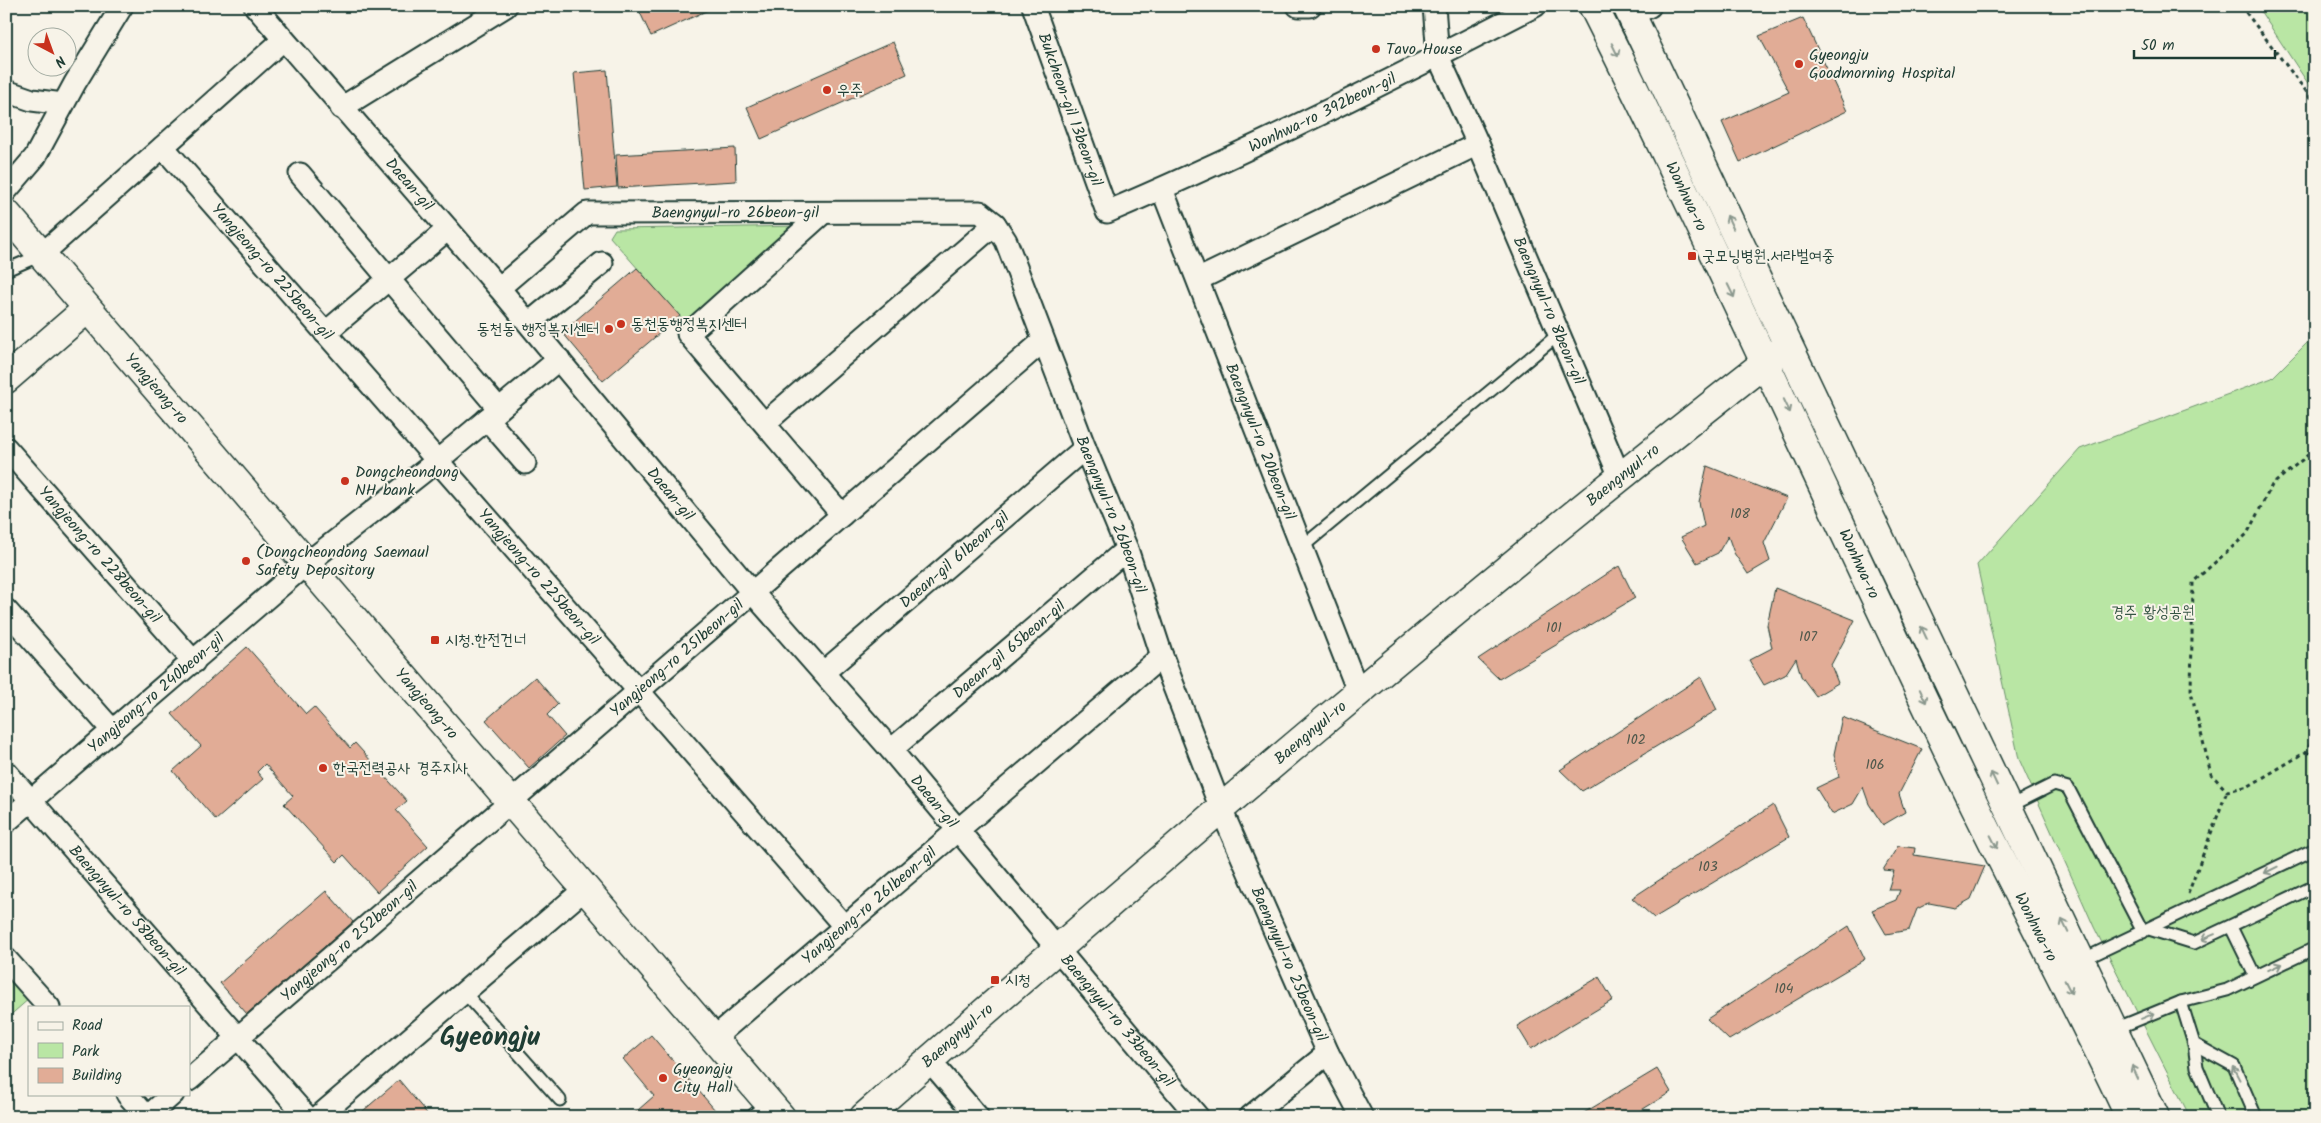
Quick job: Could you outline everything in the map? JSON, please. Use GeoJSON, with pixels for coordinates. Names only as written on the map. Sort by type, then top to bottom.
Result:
{"type":"FeatureCollection","features":[{"type":"Feature","properties":{"kind":"main road","name":"Wonhwa-ro"},"geometry":{"type":"LineString","coordinates":[[1593,6],[1766,362],[1975,806],[2084,1019],[2130,1117]]}},
{"type":"Feature","properties":{"kind":"main road","name":"Wonhwa-ro"},"geometry":{"type":"LineString","coordinates":[[1636,9],[1788,345],[2007,807],[2115,1029],[2155,1117]]}},
{"type":"Feature","properties":{"kind":"main road","name":"Yangjeong-ro"},"geometry":{"type":"LineString","coordinates":[[6,212],[714,1038],[767,1112]]}},
{"type":"Feature","properties":{"kind":"main road"},"geometry":{"type":"LineString","coordinates":[[6,379],[88,309]]}},
{"type":"Feature","properties":{"kind":"main road","name":"Baengnyul-ro"},"geometry":{"type":"LineString","coordinates":[[864,1117],[1221,809],[1620,476],[1788,345]]}},
{"type":"Feature","properties":{"kind":"street"},"geometry":{"type":"LineString","coordinates":[[6,191],[35,157],[122,6]]}},
{"type":"Feature","properties":{"kind":"street","name":"Daean-gil"},"geometry":{"type":"LineString","coordinates":[[255,6],[341,108],[529,323],[752,592],[891,750],[1056,950]]}},
{"type":"Feature","properties":{"kind":"street"},"geometry":{"type":"LineString","coordinates":[[341,108],[506,6]]}},
{"type":"Feature","properties":{"kind":"street","name":"Bukcheon-gil 13beon-gil"},"geometry":{"type":"LineString","coordinates":[[1032,6],[1108,212]]}},
{"type":"Feature","properties":{"kind":"street"},"geometry":{"type":"LineString","coordinates":[[1298,6],[1310,6]]}},
{"type":"Feature","properties":{"kind":"street","name":"Baengnyul-ro 8beon-gil"},"geometry":{"type":"LineString","coordinates":[[1434,6],[1438,56],[1478,144],[1620,476]]}},
{"type":"Feature","properties":{"kind":"street","name":"Wonhwa-ro 392beon-gil"},"geometry":{"type":"LineString","coordinates":[[1108,212],[1438,56],[1535,6]]}},
{"type":"Feature","properties":{"kind":"street"},"geometry":{"type":"LineString","coordinates":[[41,255],[283,40]]}},
{"type":"Feature","properties":{"kind":"street"},"geometry":{"type":"LineString","coordinates":[[6,91],[32,100],[64,104]]}},
{"type":"Feature","properties":{"kind":"street"},"geometry":{"type":"LineString","coordinates":[[1199,279],[1478,144]]}},
{"type":"Feature","properties":{"kind":"street","name":"Yangjeong-ro 225beon-gil"},"geometry":{"type":"LineString","coordinates":[[163,147],[844,927]]}},
{"type":"Feature","properties":{"kind":"street"},"geometry":{"type":"LineString","coordinates":[[300,174],[388,280],[493,414],[525,463]]}},
{"type":"Feature","properties":{"kind":"street","name":"Baengnyul-ro 20beon-gil"},"geometry":{"type":"LineString","coordinates":[[1162,188],[1359,694]]}},
{"type":"Feature","properties":{"kind":"street","name":"Baengnyul-ro 26beon-gil"},"geometry":{"type":"LineString","coordinates":[[499,288],[587,213],[980,212],[995,224],[1006,240],[1043,341],[1127,549],[1162,656],[1221,809]]}},
{"type":"Feature","properties":{"kind":"street"},"geometry":{"type":"LineString","coordinates":[[824,213],[688,334],[842,515]]}},
{"type":"Feature","properties":{"kind":"street"},"geometry":{"type":"LineString","coordinates":[[765,423],[995,224]]}},
{"type":"Feature","properties":{"kind":"street"},"geometry":{"type":"LineString","coordinates":[[325,333],[448,230]]}},
{"type":"Feature","properties":{"kind":"street"},"geometry":{"type":"LineString","coordinates":[[529,323],[602,263]]}},
{"type":"Feature","properties":{"kind":"street","name":"Yangjeong-ro 251beon-gil"},"geometry":{"type":"LineString","coordinates":[[511,801],[1043,341]]}},
{"type":"Feature","properties":{"kind":"street"},"geometry":{"type":"LineString","coordinates":[[306,564],[437,460],[558,359]]}},
{"type":"Feature","properties":{"kind":"street","name":"Yangjeong-ro 228beon-gil"},"geometry":{"type":"LineString","coordinates":[[6,448],[194,662]]}},
{"type":"Feature","properties":{"kind":"street","name":"Daean-gil 61beon-gil"},"geometry":{"type":"LineString","coordinates":[[824,672],[1085,448]]}},
{"type":"Feature","properties":{"kind":"street","name":"Daean-gil 65beon-gil"},"geometry":{"type":"LineString","coordinates":[[891,750],[1127,549]]}},
{"type":"Feature","properties":{"kind":"street","name":"Yangjeong-ro 240beon-gil"},"geometry":{"type":"LineString","coordinates":[[6,822],[306,564]]}},
{"type":"Feature","properties":{"kind":"street"},"geometry":{"type":"LineString","coordinates":[[6,610],[113,731]]}},
{"type":"Feature","properties":{"kind":"street","name":"Yangjeong-ro 261beon-gil"},"geometry":{"type":"LineString","coordinates":[[714,1038],[1162,656]]}},
{"type":"Feature","properties":{"kind":"street","name":"Baengnyul-ro 58beon-gil"},"geometry":{"type":"LineString","coordinates":[[6,772],[307,1117]]}},
{"type":"Feature","properties":{"kind":"street","name":"Yangjeong-ro 252beon-gil"},"geometry":{"type":"LineString","coordinates":[[190,1079],[511,801]]}},
{"type":"Feature","properties":{"kind":"street","name":"Baengnyul-ro 25beon-gil"},"geometry":{"type":"LineString","coordinates":[[1221,809],[1328,1053],[1362,1117]]}},
{"type":"Feature","properties":{"kind":"street"},"geometry":{"type":"LineString","coordinates":[[318,1117],[586,888]]}},
{"type":"Feature","properties":{"kind":"street","name":"Baengnyul-ro 33beon-gil"},"geometry":{"type":"LineString","coordinates":[[1056,950],[1198,1117]]}},
{"type":"Feature","properties":{"kind":"street"},"geometry":{"type":"LineString","coordinates":[[6,959],[48,1006]]}},
{"type":"Feature","properties":{"kind":"street"},"geometry":{"type":"LineString","coordinates":[[1250,1117],[1328,1053]]}},
{"type":"Feature","properties":{"kind":"street"},"geometry":{"type":"LineString","coordinates":[[929,1060],[978,1117]]}},
{"type":"Feature","properties":{"kind":"street"},"geometry":{"type":"LineString","coordinates":[[129,1096],[147,1117],[171,1096]]}},
{"type":"Feature","properties":{"kind":"lane"},"geometry":{"type":"LineString","coordinates":[[6,270],[41,255]]}},
{"type":"Feature","properties":{"kind":"lane"},"geometry":{"type":"LineString","coordinates":[[1302,547],[1559,334]]}},
{"type":"Feature","properties":{"kind":"lane"},"geometry":{"type":"LineString","coordinates":[[2007,807],[2054,784],[2068,788],[2146,930],[2194,943],[2232,927],[2315,886]]}},
{"type":"Feature","properties":{"kind":"lane"},"geometry":{"type":"LineString","coordinates":[[2082,960],[2315,849]]}},
{"type":"Feature","properties":{"kind":"lane"},"geometry":{"type":"LineString","coordinates":[[2232,927],[2255,976]]}},
{"type":"Feature","properties":{"kind":"lane"},"geometry":{"type":"LineString","coordinates":[[2115,1029],[2181,1002],[2227,990],[2315,948]]}},
{"type":"Feature","properties":{"kind":"lane"},"geometry":{"type":"LineString","coordinates":[[464,992],[560,1100]]}},
{"type":"Feature","properties":{"kind":"lane"},"geometry":{"type":"LineString","coordinates":[[2181,1002],[2194,1044],[2196,1068],[2218,1117]]}},
{"type":"Feature","properties":{"kind":"lane"},"geometry":{"type":"LineString","coordinates":[[2194,1044],[2234,1066],[2256,1117]]}},
{"type":"Feature","properties":{"kind":"path"},"geometry":{"type":"LineString","coordinates":[[2241,6],[2315,103]]}},
{"type":"Feature","properties":{"kind":"path"},"geometry":{"type":"LineString","coordinates":[[2226,791],[2211,774],[2191,692],[2193,582],[2248,534],[2272,485],[2315,449]]}},
{"type":"Feature","properties":{"kind":"path"},"geometry":{"type":"LineString","coordinates":[[2315,566],[2312,568],[2315,634]]}},
{"type":"Feature","properties":{"kind":"path"},"geometry":{"type":"LineString","coordinates":[[2226,791],[2249,786],[2306,752],[2315,733]]}},
{"type":"Feature","properties":{"kind":"path"},"geometry":{"type":"LineString","coordinates":[[2306,752],[2315,757]]}},
{"type":"Feature","properties":{"kind":"path"},"geometry":{"type":"LineString","coordinates":[[2180,914],[2226,791]]}},
{"type":"Feature","properties":{"kind":"green space"},"geometry":{"type":"Polygon","coordinates":[[[2257,6],[2315,6],[2315,94],[2257,6]]]}},
{"type":"Feature","properties":{"kind":"green space"},"geometry":{"type":"Polygon","coordinates":[[[810,226],[695,321],[684,321],[610,237],[615,229],[810,226]]]}},
{"type":"Feature","properties":{"kind":"green space","name":"경주 황성공원"},"geometry":{"type":"Polygon","coordinates":[[[2315,335],[2315,1117],[2190,1117],[2094,927],[2019,759],[1977,565],[2080,449],[2272,378],[2315,335]]]}},
{"type":"Feature","properties":{"kind":"green space"},"geometry":{"type":"Polygon","coordinates":[[[6,972],[30,998],[6,1019],[6,972]]]}},
{"type":"Feature","properties":{"kind":"building"},"geometry":{"type":"Polygon","coordinates":[[[637,6],[717,6],[651,36],[637,6]]]}},
{"type":"Feature","properties":{"kind":"building","name":"Gyeongju Goodmorning Hospital"},"geometry":{"type":"Polygon","coordinates":[[[1803,18],[1847,111],[1740,162],[1722,122],[1789,92],[1759,36],[1803,18]]]}},
{"type":"Feature","properties":{"kind":"building","name":"우주"},"geometry":{"type":"Polygon","coordinates":[[[893,42],[907,74],[761,139],[747,107],[893,42]]]}},
{"type":"Feature","properties":{"kind":"building"},"geometry":{"type":"Polygon","coordinates":[[[607,70],[617,187],[585,190],[574,73],[607,70]]]}},
{"type":"Feature","properties":{"kind":"building"},"geometry":{"type":"Polygon","coordinates":[[[735,148],[736,181],[618,188],[616,155],[735,148]]]}},
{"type":"Feature","properties":{"kind":"building","name":"동천동행정복지센터"},"geometry":{"type":"Polygon","coordinates":[[[637,268],[680,316],[603,381],[562,332],[637,268]]]}},
{"type":"Feature","properties":{"kind":"building"},"geometry":{"type":"Polygon","coordinates":[[[1707,466],[1787,498],[1764,543],[1770,561],[1748,574],[1734,553],[1728,536],[1718,553],[1697,563],[1681,537],[1704,526],[1699,502],[1707,466]]]}},
{"type":"Feature","properties":{"kind":"building"},"geometry":{"type":"Polygon","coordinates":[[[1619,566],[1635,598],[1499,679],[1478,659],[1619,566]]]}},
{"type":"Feature","properties":{"kind":"building"},"geometry":{"type":"Polygon","coordinates":[[[1775,588],[1855,620],[1831,665],[1838,683],[1816,696],[1801,676],[1796,658],[1785,675],[1764,685],[1749,660],[1772,648],[1767,625],[1775,588]]]}},
{"type":"Feature","properties":{"kind":"building","name":"한국전력공사 경주지사"},"geometry":{"type":"Polygon","coordinates":[[[247,647],[306,714],[314,707],[350,748],[355,743],[407,801],[396,810],[428,846],[377,892],[344,855],[337,862],[284,804],[293,796],[265,764],[257,772],[263,779],[216,820],[173,771],[201,746],[172,714],[247,647]]]}},
{"type":"Feature","properties":{"kind":"building"},"geometry":{"type":"Polygon","coordinates":[[[535,677],[558,704],[547,715],[565,736],[529,768],[486,720],[535,677]]]}},
{"type":"Feature","properties":{"kind":"building"},"geometry":{"type":"Polygon","coordinates":[[[1701,677],[1717,710],[1582,791],[1560,770],[1701,677]]]}},
{"type":"Feature","properties":{"kind":"building"},"geometry":{"type":"Polygon","coordinates":[[[1842,717],[1922,749],[1899,794],[1905,812],[1883,825],[1869,804],[1863,787],[1853,804],[1832,814],[1816,788],[1839,777],[1834,754],[1842,717]]]}},
{"type":"Feature","properties":{"kind":"building"},"geometry":{"type":"Polygon","coordinates":[[[1773,805],[1789,837],[1654,918],[1632,898],[1773,805]]]}},
{"type":"Feature","properties":{"kind":"building"},"geometry":{"type":"Polygon","coordinates":[[[1898,846],[1915,848],[1914,855],[1985,866],[1971,899],[1955,908],[1929,903],[1917,909],[1909,930],[1886,934],[1872,910],[1896,900],[1900,890],[1888,890],[1894,871],[1883,870],[1898,846]]]}},
{"type":"Feature","properties":{"kind":"building"},"geometry":{"type":"Polygon","coordinates":[[[326,891],[353,922],[247,1014],[220,983],[326,891]]]}},
{"type":"Feature","properties":{"kind":"building"},"geometry":{"type":"Polygon","coordinates":[[[1849,926],[1865,959],[1729,1040],[1707,1019],[1849,926]]]}},
{"type":"Feature","properties":{"kind":"building"},"geometry":{"type":"Polygon","coordinates":[[[1599,977],[1613,1000],[1531,1049],[1517,1026],[1599,977]]]}},
{"type":"Feature","properties":{"kind":"building","name":"Gyeongju City Hall"},"geometry":{"type":"Polygon","coordinates":[[[651,1035],[721,1117],[630,1117],[654,1096],[623,1059],[651,1035]]]}},
{"type":"Feature","properties":{"kind":"building"},"geometry":{"type":"Polygon","coordinates":[[[1657,1069],[1671,1092],[1630,1117],[1577,1117],[1657,1069]]]}},
{"type":"Feature","properties":{"kind":"building"},"geometry":{"type":"Polygon","coordinates":[[[399,1080],[430,1117],[356,1117],[399,1080]]]}},
{"type":"Feature","properties":{"kind":"place","name":"Tavo House"},"geometry":{"type":"Point","coordinates":[1376,49]}},
{"type":"Feature","properties":{"kind":"place","name":"Gyeongju Goodmorning Hospital"},"geometry":{"type":"Point","coordinates":[1799,64]}},
{"type":"Feature","properties":{"kind":"place","name":"우주"},"geometry":{"type":"Point","coordinates":[827,90]}},
{"type":"Feature","properties":{"kind":"place","name":"굿모닝병원.서라벌여중"},"geometry":{"type":"Point","coordinates":[1692,256]}},
{"type":"Feature","properties":{"kind":"place","name":"동천동행정복지센터"},"geometry":{"type":"Point","coordinates":[621,324]}},
{"type":"Feature","properties":{"kind":"place","name":"동천동 행정복지센터"},"geometry":{"type":"Point","coordinates":[609,329]}},
{"type":"Feature","properties":{"kind":"place","name":"Dongcheondong NH bank"},"geometry":{"type":"Point","coordinates":[345,481]}},
{"type":"Feature","properties":{"kind":"place","name":"(Dongcheondong Saemaul Safety Depository"},"geometry":{"type":"Point","coordinates":[246,561]}},
{"type":"Feature","properties":{"kind":"place","name":"시청.한전건너"},"geometry":{"type":"Point","coordinates":[435,640]}},
{"type":"Feature","properties":{"kind":"place","name":"한국전력공사 경주지사"},"geometry":{"type":"Point","coordinates":[323,768]}},
{"type":"Feature","properties":{"kind":"place","name":"시청"},"geometry":{"type":"Point","coordinates":[995,980]}},
{"type":"Feature","properties":{"kind":"place","name":"Gyeongju City Hall"},"geometry":{"type":"Point","coordinates":[663,1078]}},
{"type":"Feature","properties":{"kind":"district","name":"Gyeongju"},"geometry":{"type":"Point","coordinates":[490,1038]}}]}
